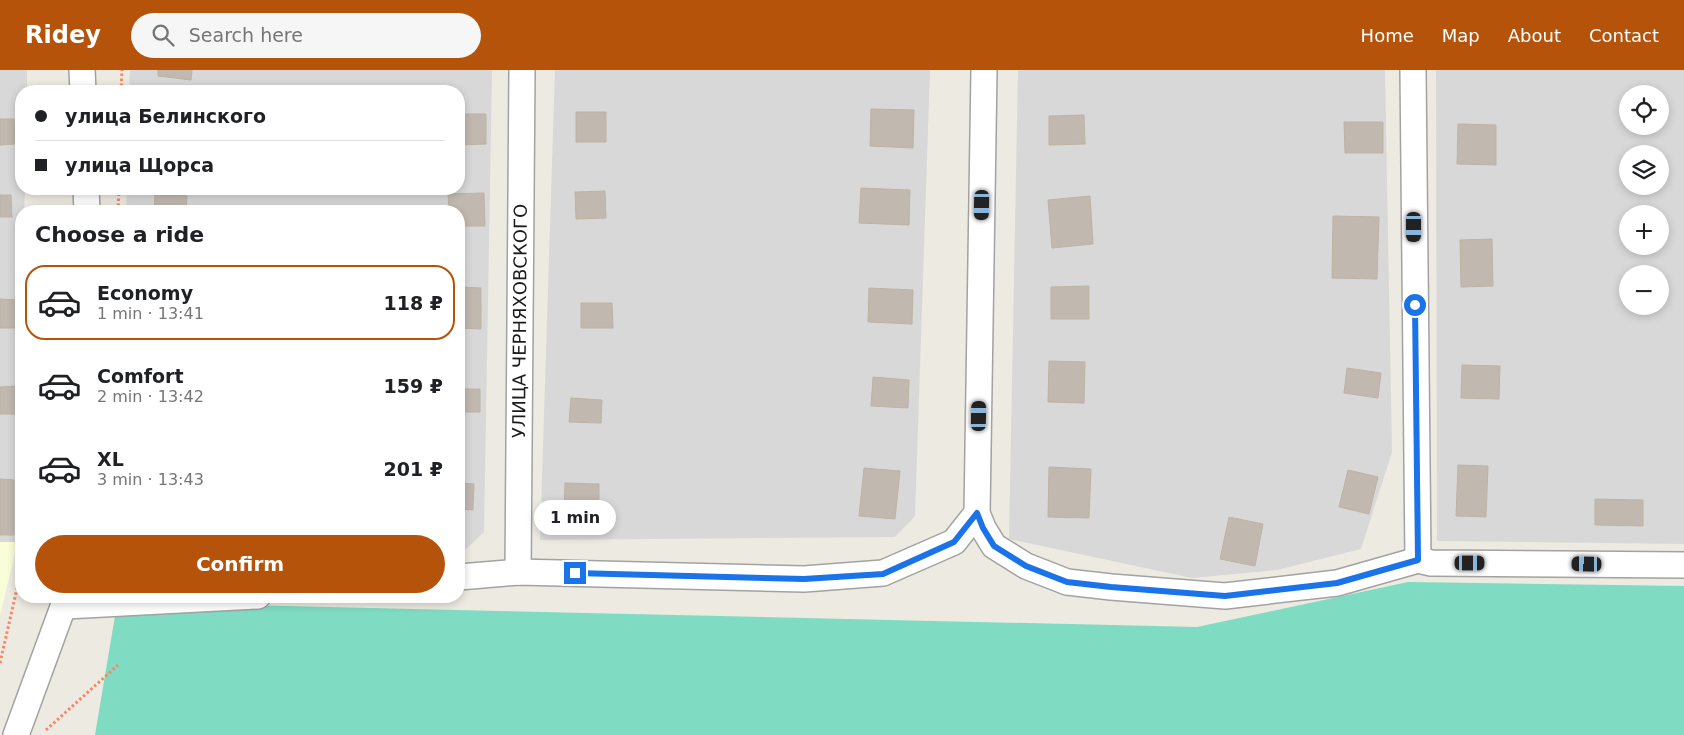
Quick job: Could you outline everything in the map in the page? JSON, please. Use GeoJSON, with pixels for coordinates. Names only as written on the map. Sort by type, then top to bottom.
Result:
{"type":"FeatureCollection","features":[{"type":"Feature","properties":{"kind":"street"},"geometry":{"type":"LineString","coordinates":[[82,70],[83,85]]}},
{"type":"Feature","properties":{"kind":"street","name":"УЛИЦА ЧЕРНЯХОВСКОГО"},"geometry":{"type":"LineString","coordinates":[[518,572],[522,70]]}},
{"type":"Feature","properties":{"kind":"street"},"geometry":{"type":"LineString","coordinates":[[984,70],[977,513],[983,528],[994,546],[1026,566],[1067,582],[1225,596],[1337,583],[1418,560],[1432,563],[1684,565]]}},
{"type":"Feature","properties":{"kind":"street"},"geometry":{"type":"LineString","coordinates":[[1413,70],[1418,560]]}},
{"type":"Feature","properties":{"kind":"street"},"geometry":{"type":"LineString","coordinates":[[465,576],[518,572],[804,579],[883,574],[954,542],[977,513]]}},
{"type":"Feature","properties":{"kind":"street"},"geometry":{"type":"LineString","coordinates":[[16,735],[65,603]]}},
{"type":"Feature","properties":{"kind":"path"},"geometry":{"type":"LineString","coordinates":[[121,85],[122,70]]}},
{"type":"Feature","properties":{"kind":"path"},"geometry":{"type":"LineString","coordinates":[[0,663],[15,597]]}},
{"type":"Feature","properties":{"kind":"path"},"geometry":{"type":"LineString","coordinates":[[40,735],[118,665]]}},
{"type":"Feature","properties":{"kind":"shaded area"},"geometry":{"type":"Polygon","coordinates":[[[0,70],[27,70],[27,85],[15,85],[15,195],[25,195],[24,205],[15,205],[15,542],[0,542],[0,70]]]}},
{"type":"Feature","properties":{"kind":"shaded area"},"geometry":{"type":"Polygon","coordinates":[[[130,70],[492,70],[484,532],[465,550],[465,205],[126,205],[127,195],[465,195],[465,85],[129,85],[130,70]]]}},
{"type":"Feature","properties":{"kind":"shaded area"},"geometry":{"type":"Polygon","coordinates":[[[555,70],[930,70],[915,516],[895,537],[540,540],[555,70]]]}},
{"type":"Feature","properties":{"kind":"shaded area"},"geometry":{"type":"Polygon","coordinates":[[[1018,70],[1385,70],[1392,452],[1361,549],[1277,570],[1192,578],[1009,539],[1018,70]]]}},
{"type":"Feature","properties":{"kind":"shaded area"},"geometry":{"type":"Polygon","coordinates":[[[1436,70],[1684,70],[1684,544],[1437,541],[1436,70]]]}},
{"type":"Feature","properties":{"kind":"shaded area"},"geometry":{"type":"Polygon","coordinates":[[[0,542],[15,542],[15,554],[0,615],[0,542]]]}},
{"type":"Feature","properties":{"kind":"green space"},"geometry":{"type":"Polygon","coordinates":[[[1408,582],[1684,586],[1684,735],[95,735],[116,610],[151,603],[1197,627],[1408,582]]]}},
{"type":"Feature","properties":{"kind":"building"},"geometry":{"type":"Polygon","coordinates":[[[158,70],[192,70],[191,80],[158,76],[158,70]]]}},
{"type":"Feature","properties":{"kind":"building"},"geometry":{"type":"Polygon","coordinates":[[[871,109],[914,110],[913,148],[870,146],[871,109]]]}},
{"type":"Feature","properties":{"kind":"building"},"geometry":{"type":"Polygon","coordinates":[[[576,112],[606,112],[606,142],[576,142],[576,112]]]}},
{"type":"Feature","properties":{"kind":"building"},"geometry":{"type":"Polygon","coordinates":[[[465,114],[486,114],[486,144],[465,145],[465,114]]]}},
{"type":"Feature","properties":{"kind":"building"},"geometry":{"type":"Polygon","coordinates":[[[1084,115],[1085,144],[1049,145],[1049,116],[1084,115]]]}},
{"type":"Feature","properties":{"kind":"building"},"geometry":{"type":"Polygon","coordinates":[[[0,119],[14,119],[15,144],[0,145],[0,119]]]}},
{"type":"Feature","properties":{"kind":"building"},"geometry":{"type":"Polygon","coordinates":[[[1344,122],[1383,122],[1383,153],[1345,153],[1344,122]]]}},
{"type":"Feature","properties":{"kind":"building"},"geometry":{"type":"Polygon","coordinates":[[[1458,124],[1496,125],[1496,165],[1457,164],[1458,124]]]}},
{"type":"Feature","properties":{"kind":"building"},"geometry":{"type":"Polygon","coordinates":[[[861,188],[910,190],[909,225],[859,223],[861,188]]]}},
{"type":"Feature","properties":{"kind":"building"},"geometry":{"type":"Polygon","coordinates":[[[605,191],[606,218],[576,219],[575,192],[605,191]]]}},
{"type":"Feature","properties":{"kind":"building"},"geometry":{"type":"Polygon","coordinates":[[[484,193],[485,226],[465,226],[465,205],[449,205],[448,195],[484,193]]]}},
{"type":"Feature","properties":{"kind":"building"},"geometry":{"type":"Polygon","coordinates":[[[0,195],[11,195],[12,217],[0,217],[0,195]]]}},
{"type":"Feature","properties":{"kind":"building"},"geometry":{"type":"Polygon","coordinates":[[[155,195],[187,196],[186,205],[154,205],[155,195]]]}},
{"type":"Feature","properties":{"kind":"building"},"geometry":{"type":"Polygon","coordinates":[[[1090,196],[1093,244],[1052,248],[1048,200],[1090,196]]]}},
{"type":"Feature","properties":{"kind":"building"},"geometry":{"type":"Polygon","coordinates":[[[1333,216],[1379,217],[1377,279],[1332,278],[1333,216]]]}},
{"type":"Feature","properties":{"kind":"building"},"geometry":{"type":"Polygon","coordinates":[[[1492,239],[1493,286],[1461,287],[1460,240],[1492,239]]]}},
{"type":"Feature","properties":{"kind":"building"},"geometry":{"type":"Polygon","coordinates":[[[1089,286],[1089,319],[1051,319],[1051,287],[1089,286]]]}},
{"type":"Feature","properties":{"kind":"building"},"geometry":{"type":"Polygon","coordinates":[[[465,287],[481,288],[481,329],[465,328],[465,287]]]}},
{"type":"Feature","properties":{"kind":"building"},"geometry":{"type":"Polygon","coordinates":[[[869,288],[913,290],[912,324],[868,322],[869,288]]]}},
{"type":"Feature","properties":{"kind":"building"},"geometry":{"type":"Polygon","coordinates":[[[0,299],[15,300],[15,328],[0,328],[0,299]]]}},
{"type":"Feature","properties":{"kind":"building"},"geometry":{"type":"Polygon","coordinates":[[[581,303],[612,303],[613,328],[581,328],[581,303]]]}},
{"type":"Feature","properties":{"kind":"building"},"geometry":{"type":"Polygon","coordinates":[[[1049,361],[1085,362],[1084,403],[1048,402],[1049,361]]]}},
{"type":"Feature","properties":{"kind":"building"},"geometry":{"type":"Polygon","coordinates":[[[1462,365],[1500,366],[1499,399],[1461,398],[1462,365]]]}},
{"type":"Feature","properties":{"kind":"building"},"geometry":{"type":"Polygon","coordinates":[[[1347,368],[1381,373],[1378,398],[1344,393],[1347,368]]]}},
{"type":"Feature","properties":{"kind":"building"},"geometry":{"type":"Polygon","coordinates":[[[873,377],[909,380],[908,408],[871,406],[873,377]]]}},
{"type":"Feature","properties":{"kind":"building"},"geometry":{"type":"Polygon","coordinates":[[[15,386],[15,414],[0,414],[0,387],[15,386]]]}},
{"type":"Feature","properties":{"kind":"building"},"geometry":{"type":"Polygon","coordinates":[[[465,389],[480,389],[480,412],[465,412],[465,389]]]}},
{"type":"Feature","properties":{"kind":"building"},"geometry":{"type":"Polygon","coordinates":[[[571,398],[602,400],[601,423],[569,422],[571,398]]]}},
{"type":"Feature","properties":{"kind":"building"},"geometry":{"type":"Polygon","coordinates":[[[1458,465],[1488,466],[1486,517],[1456,516],[1458,465]]]}},
{"type":"Feature","properties":{"kind":"building"},"geometry":{"type":"Polygon","coordinates":[[[1049,467],[1091,469],[1089,518],[1048,517],[1049,467]]]}},
{"type":"Feature","properties":{"kind":"building"},"geometry":{"type":"Polygon","coordinates":[[[864,468],[900,471],[895,519],[859,516],[864,468]]]}},
{"type":"Feature","properties":{"kind":"building"},"geometry":{"type":"Polygon","coordinates":[[[1348,470],[1378,477],[1369,514],[1339,507],[1348,470]]]}},
{"type":"Feature","properties":{"kind":"building"},"geometry":{"type":"Polygon","coordinates":[[[0,479],[14,480],[14,535],[0,535],[0,479]]]}},
{"type":"Feature","properties":{"kind":"building"},"geometry":{"type":"Polygon","coordinates":[[[465,483],[474,484],[473,510],[465,509],[465,483]]]}},
{"type":"Feature","properties":{"kind":"building"},"geometry":{"type":"Polygon","coordinates":[[[565,483],[599,484],[599,511],[564,510],[565,483]]]}},
{"type":"Feature","properties":{"kind":"building"},"geometry":{"type":"Polygon","coordinates":[[[1595,499],[1643,500],[1643,526],[1595,525],[1595,499]]]}},
{"type":"Feature","properties":{"kind":"building"},"geometry":{"type":"Polygon","coordinates":[[[1229,517],[1263,524],[1255,566],[1220,559],[1229,517]]]}},
{"type":"Feature","properties":{"kind":"route"},"geometry":{"type":"LineString","coordinates":[[575,573],[804,579],[883,574],[954,542],[977,513],[983,528],[994,546],[1026,566],[1067,582],[1111,587],[1225,596],[1337,583],[1418,560],[1415,305]]}}]}
